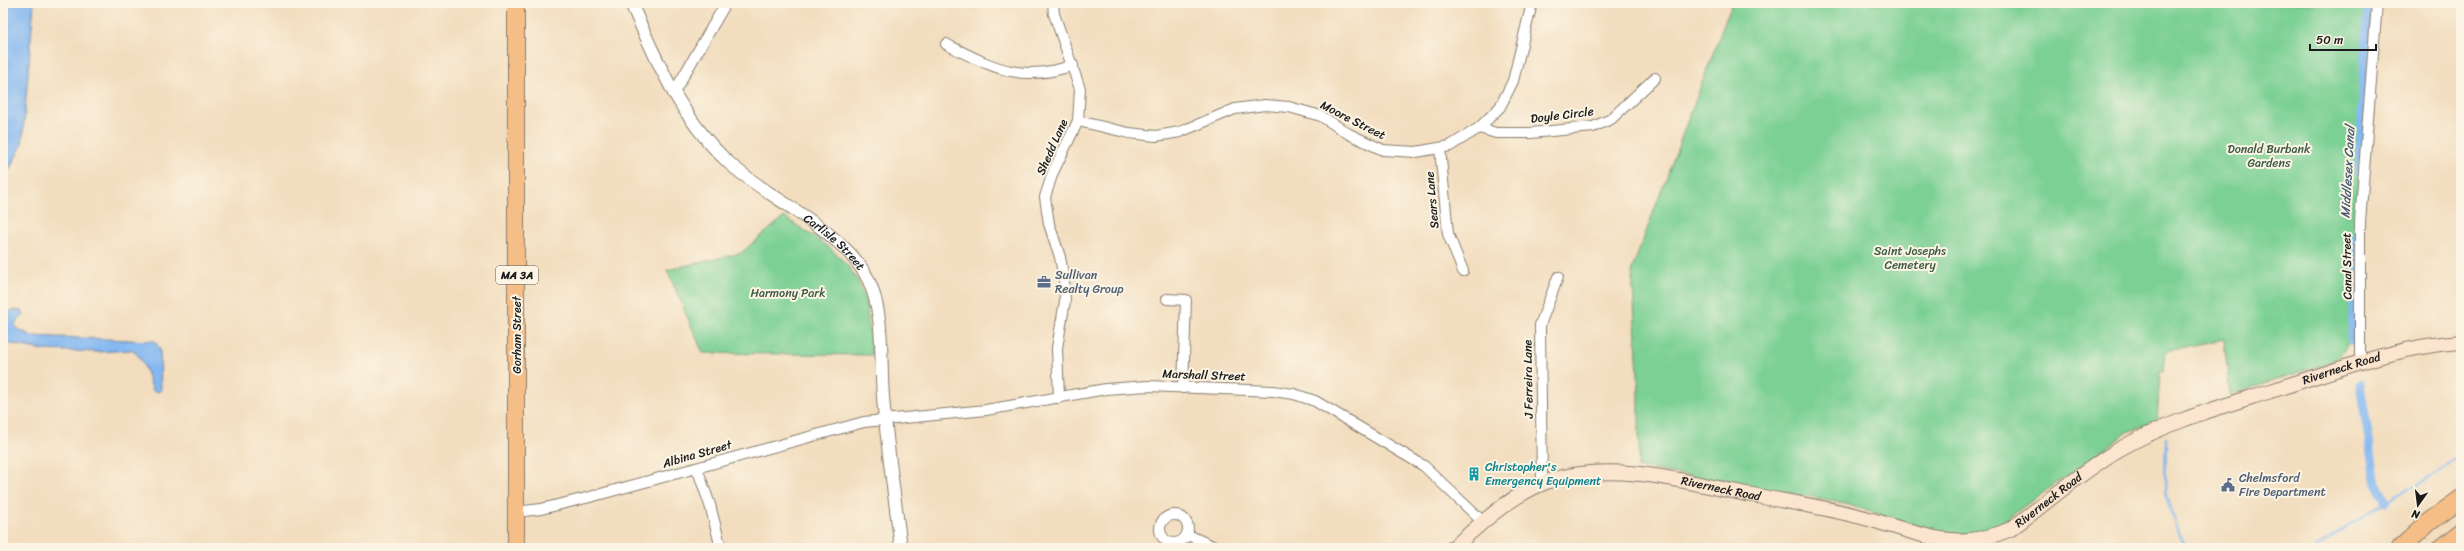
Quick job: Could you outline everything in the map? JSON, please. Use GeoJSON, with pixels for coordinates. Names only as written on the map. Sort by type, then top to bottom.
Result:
{"type":"FeatureCollection","features":[{"type":"Feature","properties":{"kind":"highway"},"geometry":{"type":"LineString","coordinates":[[2401,548],[2429,522],[2461,499]]}},
{"type":"Feature","properties":{"kind":"highway"},"geometry":{"type":"LineString","coordinates":[[2442,548],[2461,533]]}},
{"type":"Feature","properties":{"kind":"main road","name":"Gorham Street"},"geometry":{"type":"LineString","coordinates":[[516,3],[516,548]]}},
{"type":"Feature","properties":{"kind":"main road","name":"Riverneck Road"},"geometry":{"type":"LineString","coordinates":[[1453,548],[1515,498],[1542,484],[1585,474],[1620,473],[1656,477],[1807,504],[1878,521],[1937,542],[1962,546],[1974,545],[1999,536],[2011,529],[2106,458],[2151,433],[2184,420],[2360,362],[2407,350],[2461,342]]}},
{"type":"Feature","properties":{"kind":"street","name":"Carlisle Street"},"geometry":{"type":"LineString","coordinates":[[631,3],[673,94],[695,127],[729,163],[834,239],[861,267],[872,289],[876,307],[885,420],[901,548]]}},
{"type":"Feature","properties":{"kind":"street"},"geometry":{"type":"LineString","coordinates":[[673,94],[726,3]]}},
{"type":"Feature","properties":{"kind":"street","name":"Shedd Lane"},"geometry":{"type":"LineString","coordinates":[[1053,3],[1054,14],[1080,89],[1078,122],[1052,172],[1046,197],[1049,224],[1060,257],[1064,280],[1065,301],[1057,348],[1059,398]]}},
{"type":"Feature","properties":{"kind":"street","name":"Moore Street"},"geometry":{"type":"LineString","coordinates":[[1078,122],[1129,133],[1156,136],[1180,132],[1234,109],[1265,105],[1289,106],[1321,116],[1349,134],[1383,150],[1416,152],[1450,146],[1479,128],[1500,107],[1513,81],[1532,3]]}},
{"type":"Feature","properties":{"kind":"street","name":"Canal Street"},"geometry":{"type":"LineString","coordinates":[[2360,362],[2360,222],[2377,3]]}},
{"type":"Feature","properties":{"kind":"street"},"geometry":{"type":"LineString","coordinates":[[946,44],[989,66],[1019,73],[1050,73],[1072,65]]}},
{"type":"Feature","properties":{"kind":"street","name":"Doyle Circle"},"geometry":{"type":"LineString","coordinates":[[1479,128],[1496,133],[1531,133],[1593,127],[1611,119],[1655,78]]}},
{"type":"Feature","properties":{"kind":"street","name":"Sears Lane"},"geometry":{"type":"LineString","coordinates":[[1440,148],[1448,234],[1463,271]]}},
{"type":"Feature","properties":{"kind":"street","name":"J Ferreira Lane"},"geometry":{"type":"LineString","coordinates":[[1542,484],[1540,325],[1558,277]]}},
{"type":"Feature","properties":{"kind":"street"},"geometry":{"type":"LineString","coordinates":[[1167,299],[1186,300],[1183,388]]}},
{"type":"Feature","properties":{"kind":"street","name":"Marshall Street"},"geometry":{"type":"LineString","coordinates":[[885,420],[986,410],[1124,387],[1273,391],[1294,394],[1315,401],[1424,466],[1484,522]]}},
{"type":"Feature","properties":{"kind":"street","name":"Albina Street"},"geometry":{"type":"LineString","coordinates":[[516,512],[541,509],[856,424],[885,420]]}},
{"type":"Feature","properties":{"kind":"street"},"geometry":{"type":"LineString","coordinates":[[697,468],[710,505],[721,548]]}},
{"type":"Feature","properties":{"kind":"street"},"geometry":{"type":"LineString","coordinates":[[1188,535],[1218,548]]}},
{"type":"Feature","properties":{"kind":"green space","name":"Saint Josephs Cemetery"},"geometry":{"type":"Polygon","coordinates":[[[1732,3],[2372,3],[2355,320],[2348,344],[2341,354],[2330,362],[2230,395],[2224,339],[2166,351],[2164,372],[2160,372],[2157,420],[2128,432],[1998,525],[1986,531],[1965,535],[1944,534],[1835,501],[1637,467],[1639,464],[1639,392],[1632,269],[1732,3]]]}},
{"type":"Feature","properties":{"kind":"green space","name":"Harmony Park"},"geometry":{"type":"Polygon","coordinates":[[[784,217],[832,250],[851,271],[859,283],[867,311],[872,355],[703,353],[667,270],[741,253],[784,217]]]}},
{"type":"Feature","properties":{"kind":"water"},"geometry":{"type":"Polygon","coordinates":[[[3,3],[34,3],[22,145],[3,181],[3,3]]]}},
{"type":"Feature","properties":{"kind":"water"},"geometry":{"type":"Polygon","coordinates":[[[10,311],[22,311],[24,315],[15,324],[16,328],[32,336],[155,341],[160,350],[161,390],[159,392],[153,390],[140,358],[132,350],[97,352],[42,350],[3,342],[3,317],[10,311]]]}},
{"type":"Feature","properties":{"kind":"waterway","name":"Middlesex Canal"},"geometry":{"type":"LineString","coordinates":[[2359,173],[2368,3]]}},
{"type":"Feature","properties":{"kind":"waterway","name":"Middlesex Canal"},"geometry":{"type":"LineString","coordinates":[[2352,342],[2356,236]]}},
{"type":"Feature","properties":{"kind":"waterway","name":"Middlesex Canal"},"geometry":{"type":"LineString","coordinates":[[2360,384],[2376,484],[2386,501]]}},
{"type":"Feature","properties":{"kind":"waterway"},"geometry":{"type":"LineString","coordinates":[[2166,437],[2165,492],[2175,525],[2186,548]]}},
{"type":"Feature","properties":{"kind":"waterway","name":"Middlesex Canal"},"geometry":{"type":"LineString","coordinates":[[2315,548],[2386,501],[2422,482],[2461,455]]}},
{"type":"Feature","properties":{"kind":"place","name":"Sullivan Realty Group"},"geometry":{"type":"Point","coordinates":[1044,282]}},
{"type":"Feature","properties":{"kind":"place","name":"Christopher's Emergency Equipment"},"geometry":{"type":"Point","coordinates":[1474,474]}},
{"type":"Feature","properties":{"kind":"place","name":"Chelmsford Fire Department"},"geometry":{"type":"Point","coordinates":[2228,485]}},
{"type":"Feature","properties":{"kind":"park label","name":"Donald Burbank Gardens"},"geometry":{"type":"Point","coordinates":[2269,156]}}]}
